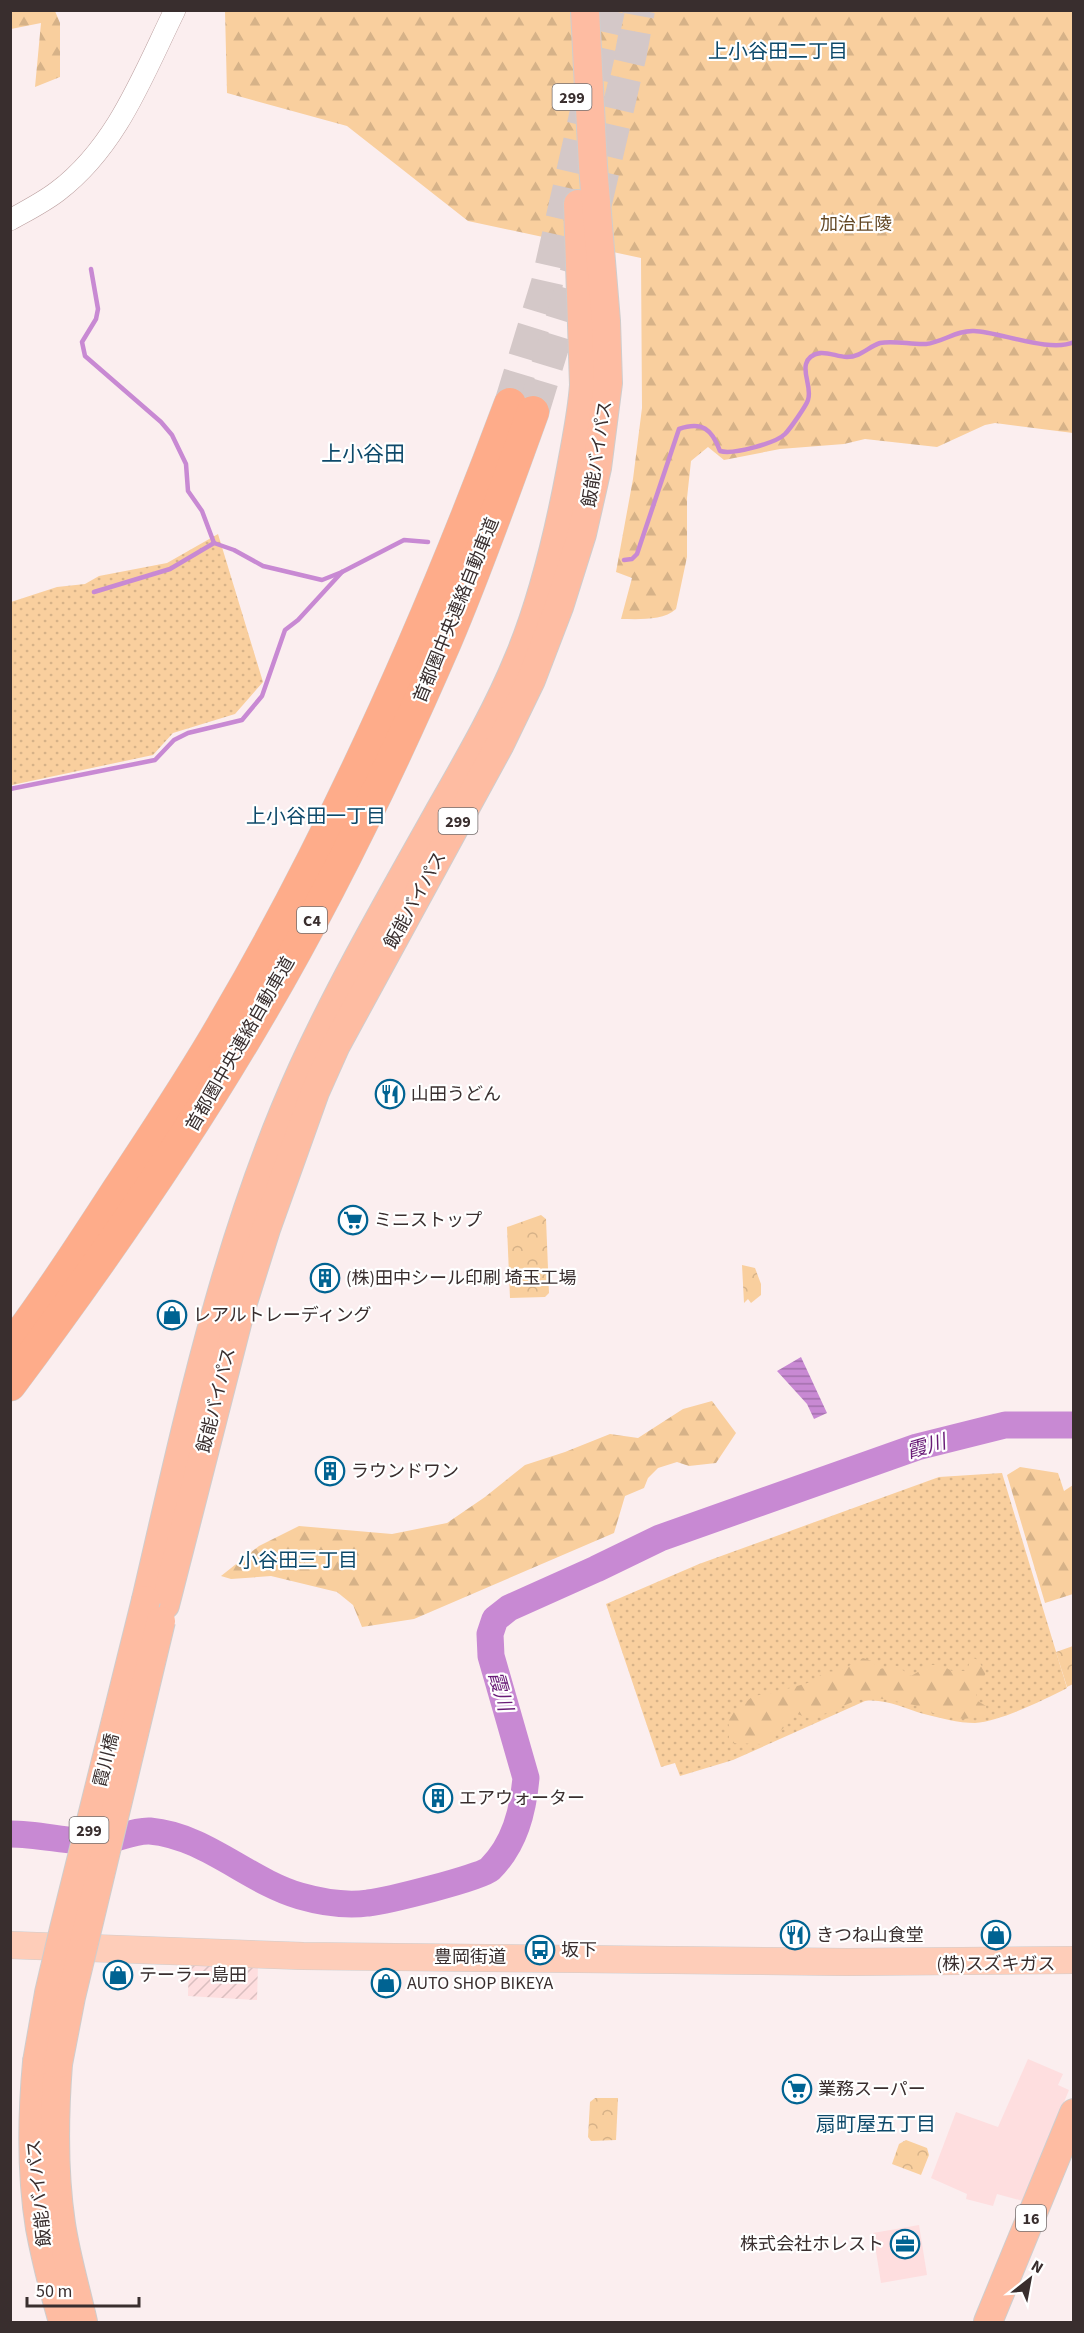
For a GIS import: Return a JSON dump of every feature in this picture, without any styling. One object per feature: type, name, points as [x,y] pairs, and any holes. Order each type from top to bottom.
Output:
[{"type":"highway","name":"飯能バイパス","points":[[156,1602],[214,1319],[266,1154],[302,1070],[339,993],[488,725],[519,658],[545,585],[564,509],[584,386],[577,184],[566,10]]},
{"type":"highway","name":"飯能バイパス","points":[[156,1602],[237,1322],[266,1229],[315,1092],[336,1045],[500,744],[531,680],[559,607],[582,534],[597,468],[608,383],[606,321],[593,166],[585,10]]},
{"type":"highway","name":"首都圏中央連絡自動車道","points":[[10,1348],[92,1230],[220,1030],[291,900],[364,756],[422,628],[465,525],[521,408],[446,640],[389,767],[315,914],[249,1033],[171,1160],[106,1254],[10,1385]]},
{"type":"highway","name":"霞川橋","points":[[47,2063],[49,1993],[156,1602]]},
{"type":"highway","name":"飯能バイパス","points":[[47,2063],[34,2096],[34,2179],[42,2237],[63,2322]]},
{"type":"highway","name":"飯能バイパス","points":[[47,2063],[55,2128],[56,2181],[69,2265],[83,2322]]},
{"type":"highway","name":"16","points":[[988,2322],[1074,2113]]},
{"type":"highway","name":"16","points":[[1006,2322],[1074,2158]]},
{"type":"main road","name":"豊岡街道","points":[[10,1946],[303,1956],[847,1962],[1074,1960]]},
{"type":"street","points":[[10,220],[58,191],[90,162],[121,118],[176,10]]},
{"type":"shaded area","points":[[801,1357],[827,1413],[814,1419],[807,1404],[777,1371]]},
{"type":"shaded area","points":[[189,1961],[258,1964],[257,2000],[188,1996]]},
{"type":"shaded area","points":[[1028,2059],[1063,2074],[1058,2085],[1069,2090],[1023,2201],[997,2194],[993,2206],[966,2199],[967,2194],[931,2178],[956,2112],[998,2127]]},
{"type":"shaded area","points":[[919,2225],[927,2275],[881,2283],[873,2233]]},
{"type":"green space","points":[[11,10],[55,11],[60,23],[60,77],[35,87],[41,23],[11,29]]},
{"type":"green space","name":"加治丘陵","points":[[225,11],[1073,11],[1073,433],[995,423],[985,425],[937,447],[865,439],[844,444],[780,449],[724,460],[708,447],[691,461],[687,498],[687,557],[676,609],[664,616],[621,619],[632,578],[616,572],[633,479],[642,408],[641,258],[468,221],[347,126],[227,93]]},
{"type":"green space","points":[[218,534],[263,682],[235,714],[173,733],[153,755],[12,785],[11,602],[57,587],[85,584],[99,576],[167,563]]},
{"type":"green space","points":[[541,1215],[546,1219],[549,1293],[545,1297],[510,1298],[507,1227]]},
{"type":"green space","points":[[742,1265],[755,1268],[761,1284],[761,1295],[751,1303],[748,1299],[744,1303]]},
{"type":"green space","points":[[712,1401],[736,1433],[716,1463],[689,1466],[677,1462],[658,1468],[648,1478],[644,1488],[625,1496],[614,1533],[414,1619],[362,1627],[353,1605],[337,1592],[271,1576],[231,1579],[221,1576],[259,1546],[299,1526],[392,1534],[447,1523],[485,1497],[525,1465],[610,1434],[638,1438],[683,1409]]},
{"type":"green space","points":[[1020,1467],[1058,1473],[1064,1491],[1073,1485],[1073,1594],[1045,1603],[1007,1475]]},
{"type":"green space","points":[[1002,1473],[1067,1688],[1009,1714],[975,1723],[943,1719],[887,1702],[865,1701],[733,1760],[680,1776],[675,1763],[661,1767],[606,1604],[699,1564],[939,1477]]},
{"type":"green space","points":[[1073,1646],[1073,1684],[1067,1687],[1056,1652]]},
{"type":"green space","points":[[971,1657],[978,1660],[986,1673],[976,1690],[976,1700],[986,1706],[987,1715],[964,1719],[933,1713],[914,1705],[869,1698],[855,1701],[812,1719],[797,1714],[789,1718],[785,1727],[762,1744],[728,1743],[730,1730],[728,1722],[734,1712],[753,1696],[811,1682],[826,1671],[841,1670],[863,1658],[872,1661],[879,1669],[897,1666],[911,1676],[930,1665],[941,1665],[952,1671],[967,1671]]},
{"type":"green space","points":[[595,2098],[618,2098],[616,2140],[591,2141],[588,2137],[590,2102]]},
{"type":"green space","points":[[906,2140],[927,2148],[929,2155],[921,2175],[892,2164],[899,2144]]},
{"type":"waterway","points":[[91,269],[98,309],[96,319],[82,342],[85,356],[161,422],[172,435],[186,464],[188,491],[202,511],[214,543]]},
{"type":"waterway","points":[[624,560],[632,559],[637,554],[679,429],[694,426],[705,429],[710,432],[720,451],[726,452],[773,441],[785,434],[808,400],[809,391],[805,368],[808,359],[813,355],[823,353],[852,357],[880,343],[926,344],[968,331],[985,332],[1039,344],[1064,345],[1074,342]]},
{"type":"waterway","points":[[94,592],[170,569],[214,543],[234,550],[263,566],[322,580],[404,540],[428,542]]},
{"type":"waterway","points":[[10,789],[155,760],[174,740],[188,733],[242,720],[262,696],[285,630],[298,620],[342,572]]},
{"type":"waterway","name":"霞川","points":[[10,1834],[97,1842],[143,1831],[170,1835],[190,1841],[281,1889],[308,1898],[343,1904],[360,1904],[393,1898],[483,1873],[499,1859],[512,1838],[523,1803],[526,1778],[491,1656],[490,1634],[495,1619],[509,1608],[660,1538],[917,1447],[1005,1425],[1074,1425]]},
{"type":"tunnel","points":[[510,404],[547,283],[609,10]]},
{"type":"tunnel","points":[[596,203],[639,10]]},
{"type":"tunnel","points":[[533,412],[579,262]]},
{"type":"place","name":"山田うどん","points":[[390,1094]]},
{"type":"place","name":"ミニストップ","points":[[353,1220]]},
{"type":"place","name":"(株)田中シール印刷 埼玉工場","points":[[325,1278]]},
{"type":"place","name":"レアルトレーディング","points":[[172,1315]]},
{"type":"place","name":"ラウンドワン","points":[[330,1471]]},
{"type":"place","name":"エアウォーター","points":[[438,1798]]},
{"type":"place","name":"きつね山食堂","points":[[795,1935]]},
{"type":"place","name":"(株)スズキガス","points":[[996,1935]]},
{"type":"place","name":"坂下","points":[[540,1950]]},
{"type":"place","name":"テーラー島田","points":[[118,1975]]},
{"type":"place","name":"AUTO SHOP BIKEYA","points":[[386,1983]]},
{"type":"place","name":"業務スーパー","points":[[797,2089]]},
{"type":"place","name":"株式会社ホレスト","points":[[905,2244]]},
{"type":"district","name":"上小谷田二丁目","points":[[778,51]]},
{"type":"district","name":"上小谷田","points":[[363,454]]},
{"type":"district","name":"上小谷田一丁目","points":[[316,816]]},
{"type":"district","name":"小谷田三丁目","points":[[298,1560]]},
{"type":"district","name":"扇町屋五丁目","points":[[876,2124]]}]
